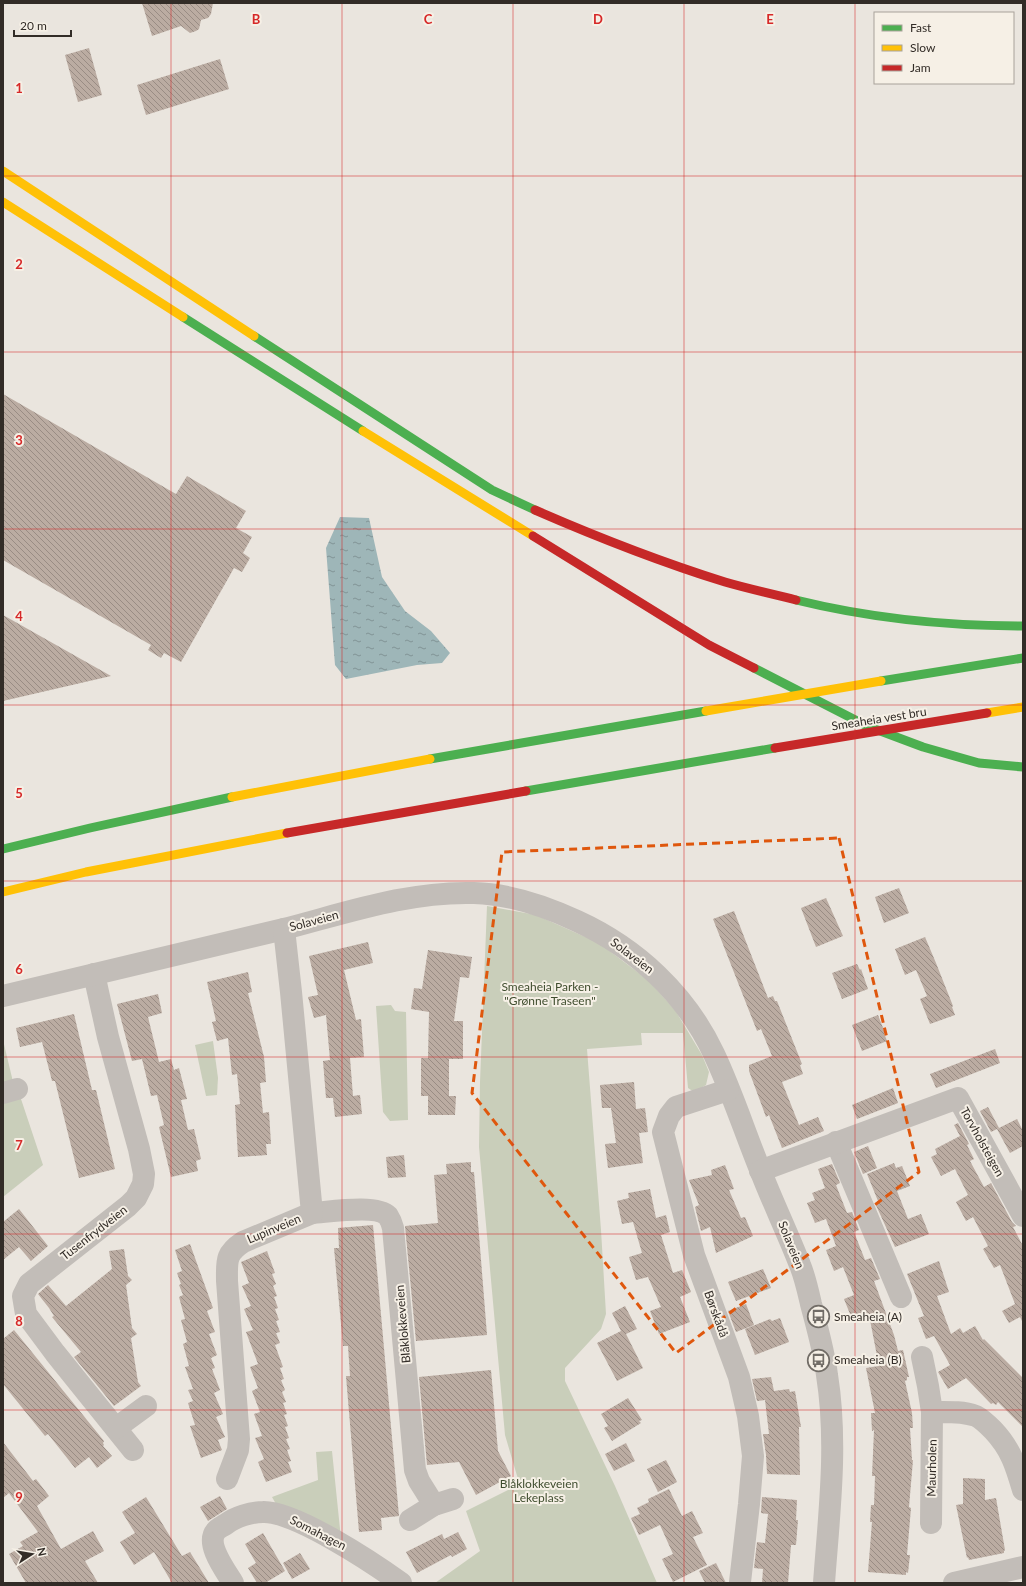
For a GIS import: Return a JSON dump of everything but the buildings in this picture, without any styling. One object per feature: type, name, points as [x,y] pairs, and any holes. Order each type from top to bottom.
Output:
[{"type":"highway","points":[[3,171],[345,396],[492,490],[572,526],[626,547],[726,582],[818,605],[905,619],[999,626],[1023,626]]},
{"type":"highway","points":[[3,202],[315,401],[709,645],[867,726],[923,747],[979,763],[1023,767]]},
{"type":"highway","points":[[3,849],[85,828],[270,789],[706,711],[1023,658]]},
{"type":"highway","name":"Smeaheia vest bru","points":[[3,892],[86,872],[290,832],[775,748],[1023,707]]},
{"type":"street","name":"Solaveien","points":[[3,996],[284,929],[384,903],[417,896],[474,893],[509,897],[561,913],[588,926],[647,964],[675,993],[692,1016],[713,1051],[760,1171],[802,1268],[828,1376],[832,1423],[832,1470],[824,1583]]},
{"type":"street","name":"Lupinveien","points":[[227,1479],[238,1450],[239,1439],[227,1281],[228,1259],[232,1249],[243,1242],[312,1213],[292,992],[284,929]]},
{"type":"street","name":"Tusenfrydveien","points":[[94,974],[108,1036],[139,1149],[144,1174],[143,1184],[136,1198],[128,1206],[29,1284],[23,1296],[26,1314],[132,1450]]},
{"type":"street","name":"Børskådå","points":[[728,1090],[676,1107],[669,1116],[663,1132],[694,1255],[739,1377],[748,1416],[753,1456],[740,1582]]},
{"type":"street","name":"Torvholsteigen","points":[[760,1171],[958,1098],[1023,1216]]},
{"type":"street","points":[[836,1142],[901,1298]]},
{"type":"street","name":"Blåklokkeveien","points":[[312,1213],[378,1210],[387,1216],[393,1228],[415,1470],[419,1481],[443,1502],[410,1520]]},
{"type":"street","name":"Maurholen","points":[[922,1357],[932,1412],[931,1523]]},
{"type":"street","points":[[116,1428],[146,1406]]},
{"type":"street","points":[[932,1412],[962,1412],[977,1416],[988,1425],[1000,1438],[1016,1464],[1023,1490]]},
{"type":"street","name":"Somahagen","points":[[233,1583],[213,1549],[212,1538],[216,1531],[228,1522],[247,1514],[264,1512],[284,1516],[307,1526],[361,1556],[401,1583]]},
{"type":"street","points":[[954,1583],[1023,1567]]},
{"type":"highlighted area","points":[[839,838],[919,1172],[676,1353],[472,1093],[502,852]]},
{"type":"green space","name":"Smeaheia Parken - \"Grønne Traseen\"","points":[[487,906],[536,915],[599,943],[648,980],[675,1010],[702,1055],[709,1072],[706,1085],[694,1092],[688,1088],[683,1033],[641,1033],[642,1045],[587,1049],[606,1314],[601,1329],[565,1368],[565,1381],[615,1486],[657,1583],[435,1583],[480,1551],[466,1511],[516,1486],[518,1479],[505,1435],[479,1147]]},
{"type":"green space","points":[[391,1005],[395,1011],[406,1012],[408,1120],[390,1121],[383,1112],[376,1006]]},
{"type":"green space","points":[[3,1040],[14,1086],[3,1089]]},
{"type":"green space","points":[[213,1041],[218,1078],[217,1095],[206,1096],[195,1045]]},
{"type":"green space","points":[[19,1093],[43,1165],[3,1197],[3,1094]]},
{"type":"green space","points":[[332,1451],[341,1538],[280,1511],[272,1497],[318,1480],[316,1452]]},
{"type":"water","points":[[340,517],[369,518],[382,577],[405,611],[431,631],[450,653],[442,663],[417,665],[346,679],[335,665],[326,548]]},
{"type":"traffic: fast","points":[[183,317],[363,431]]},
{"type":"traffic: fast","points":[[254,336],[492,490],[535,510]]},
{"type":"traffic: fast","points":[[796,600],[852,612],[909,620],[937,623],[1023,626]]},
{"type":"traffic: fast","points":[[881,681],[1023,658]]},
{"type":"traffic: fast","points":[[754,668],[867,726],[923,747],[979,763],[1023,767]]},
{"type":"traffic: fast","points":[[430,759],[706,711]]},
{"type":"traffic: fast","points":[[526,791],[775,748]]},
{"type":"traffic: fast","points":[[3,849],[90,828],[232,797]]},
{"type":"traffic: slow","points":[[3,171],[254,336]]},
{"type":"traffic: slow","points":[[3,202],[183,317]]},
{"type":"traffic: slow","points":[[363,431],[533,536]]},
{"type":"traffic: slow","points":[[706,711],[881,681]]},
{"type":"traffic: slow","points":[[987,713],[1023,707]]},
{"type":"traffic: slow","points":[[232,797],[430,759]]},
{"type":"traffic: slow","points":[[3,892],[86,872],[287,833]]},
{"type":"traffic: jam","points":[[535,510],[653,558],[725,582],[796,600]]},
{"type":"traffic: jam","points":[[533,536],[709,645],[754,668]]},
{"type":"traffic: jam","points":[[775,748],[987,713]]},
{"type":"traffic: jam","points":[[287,833],[526,791]]},
{"type":"place","name":"Smeaheia (A)","points":[[818,1317]]},
{"type":"place","name":"Smeaheia (B)","points":[[818,1360]]},
{"type":"park label","name":"Blåklokkeveien Lekeplass","points":[[539,1491]]}]
